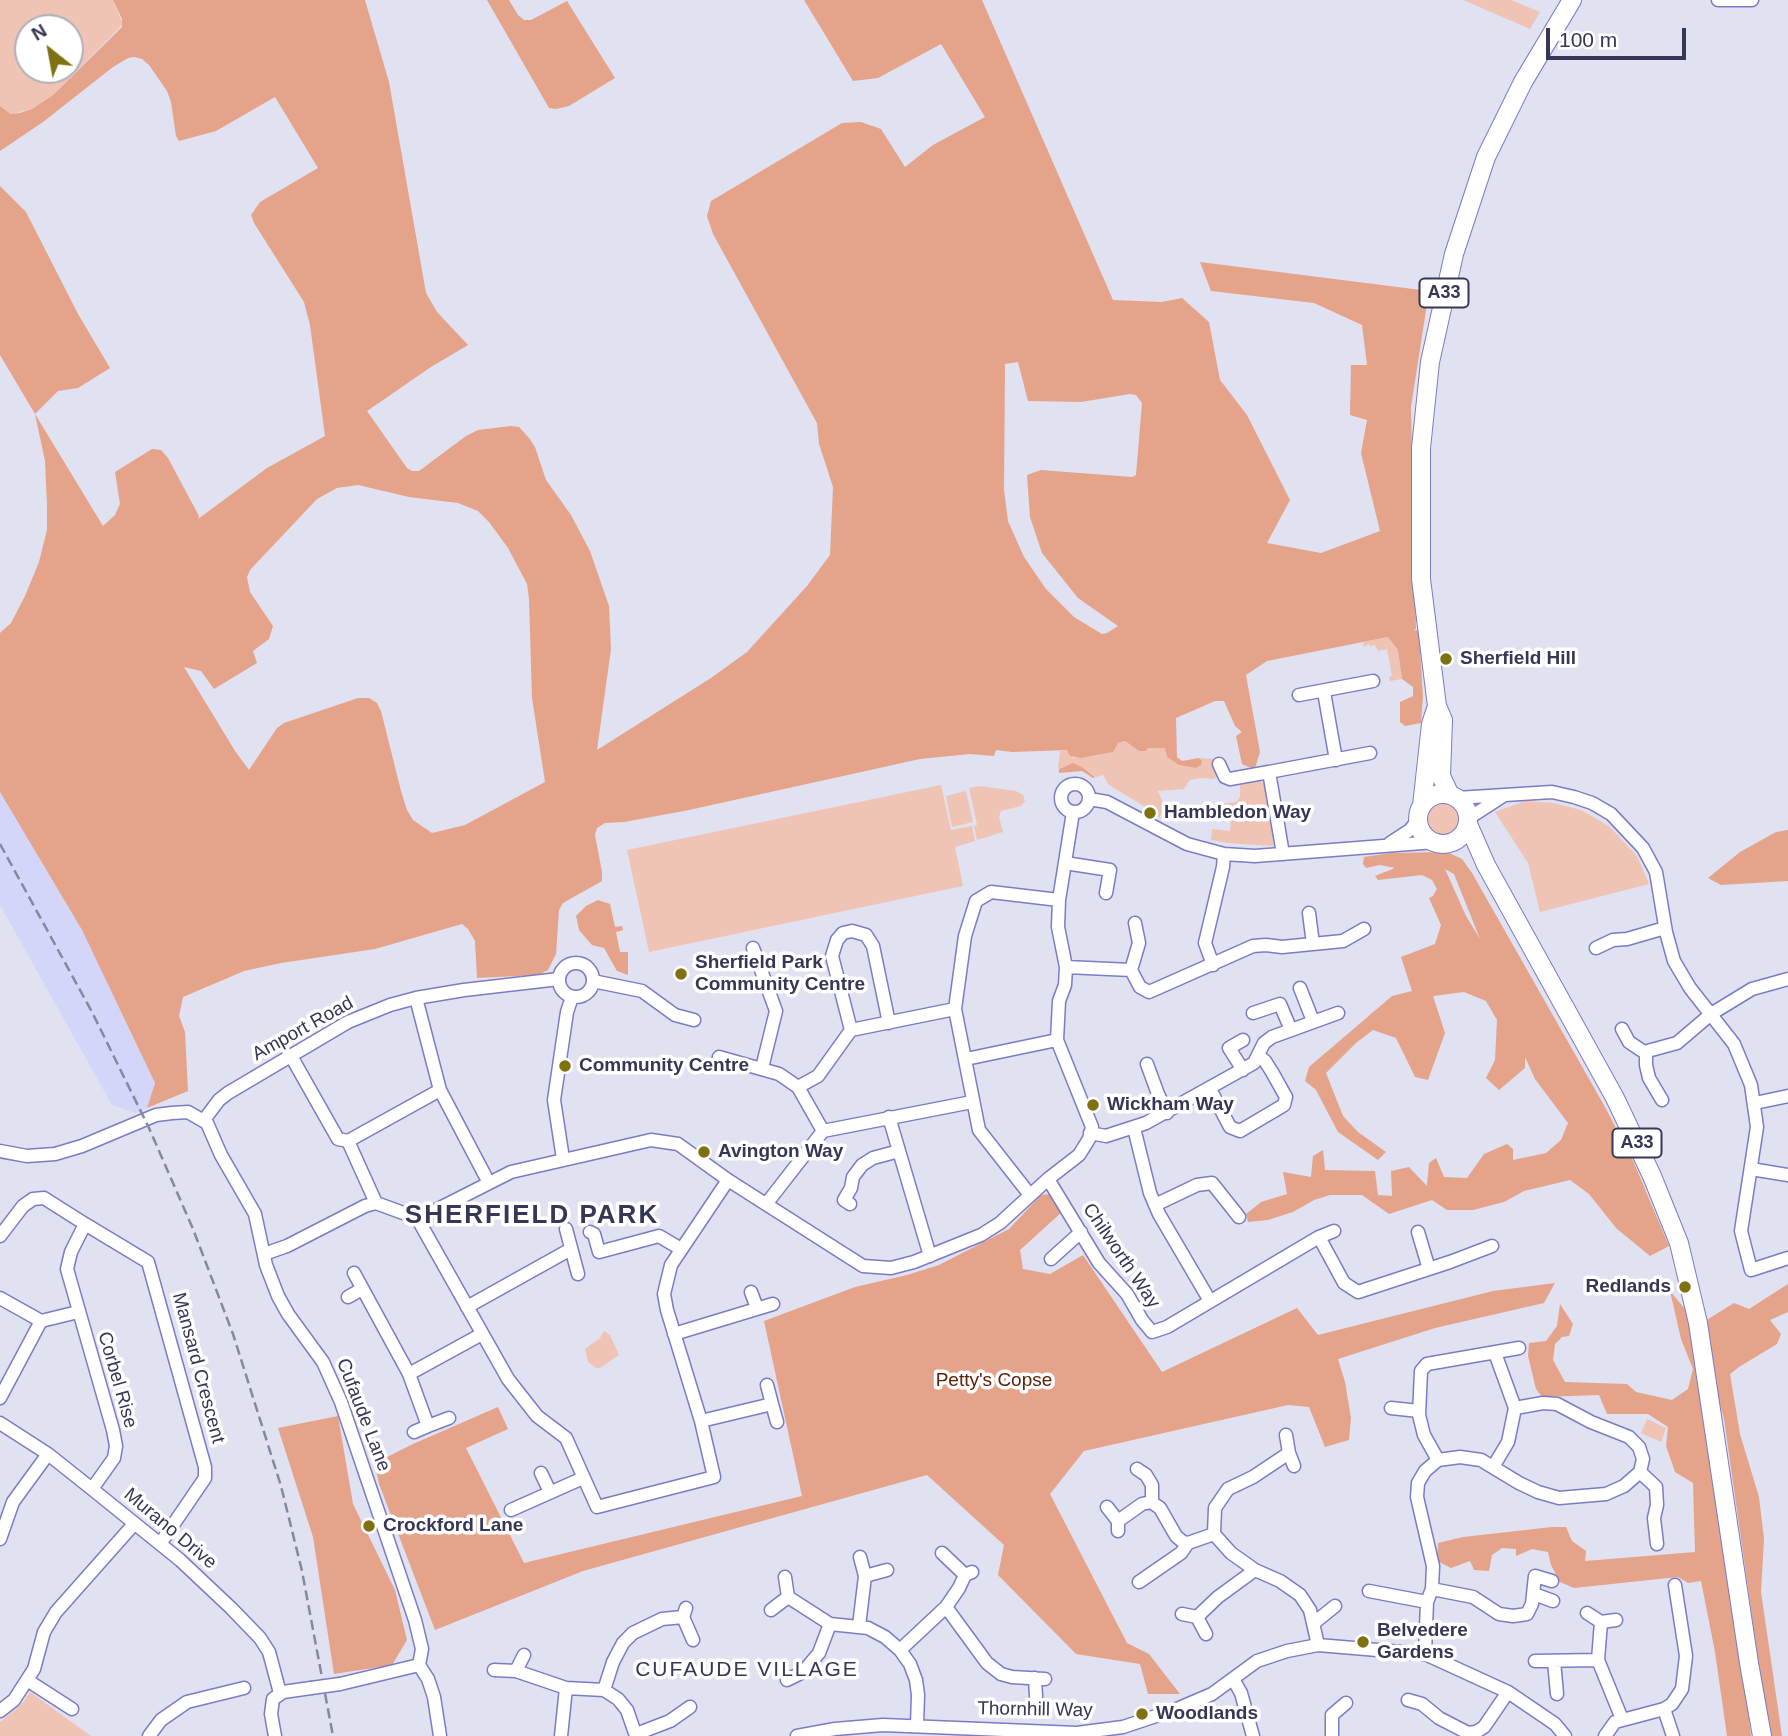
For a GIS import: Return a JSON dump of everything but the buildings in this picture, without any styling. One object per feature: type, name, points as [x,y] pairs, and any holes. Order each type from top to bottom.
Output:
[{"type":"highway","name":"A33","points":[[1453,796],[1441,776],[1443,720],[1437,706],[1421,579],[1420,489],[1425,401],[1438,319],[1454,254],[1486,157],[1523,82],[1572,0]]},
{"type":"highway","name":"A33","points":[[1420,813],[1431,724],[1437,706]]},
{"type":"highway","points":[[1435,795],[1453,796],[1465,807],[1469,821],[1461,836],[1443,842],[1423,834],[1420,813],[1435,795]]},
{"type":"highway","name":"A33","points":[[1469,821],[1486,865],[1615,1098],[1657,1188],[1682,1254],[1698,1323],[1762,1736]]},
{"type":"highway","name":"A33","points":[[1443,842],[1464,849],[1486,865]]},
{"type":"street","points":[[1718,0],[1752,0]]},
{"type":"street","points":[[1299,695],[1373,681]]},
{"type":"street","points":[[1324,692],[1336,760]]},
{"type":"street","points":[[1219,764],[1225,777],[1230,779],[1370,753]]},
{"type":"street","points":[[1269,772],[1283,854]]},
{"type":"street","points":[[1074,784],[1083,787],[1089,799],[1082,811],[1073,812],[1065,808],[1060,800],[1066,786],[1074,784]]},
{"type":"street","points":[[1453,796],[1552,792],[1592,803],[1611,814],[1643,848],[1656,872],[1665,928],[1674,961],[1690,988],[1734,1044],[1751,1085],[1757,1127],[1741,1231],[1751,1270],[1788,1258]]},
{"type":"street","points":[[1469,821],[1504,796]]},
{"type":"street","points":[[1089,799],[1107,802],[1187,844],[1224,854],[1255,856],[1443,842]]},
{"type":"street","points":[[264,1254],[287,1246],[365,1206],[376,1203],[416,1216],[428,1214],[511,1172],[652,1140],[678,1144],[728,1180],[863,1266],[891,1268],[930,1256],[981,1235],[1000,1223],[1079,1154],[1092,1127],[1057,1040],[1059,1001],[1065,985],[1066,967],[1058,927],[1059,900],[1073,812]]},
{"type":"street","points":[[1387,845],[1410,830],[1420,813]]},
{"type":"street","points":[[1213,965],[1205,943],[1224,854]]},
{"type":"street","points":[[1065,863],[1110,870],[1106,893]]},
{"type":"street","points":[[1030,1195],[979,1130],[955,1009],[965,936],[976,901],[991,892],[1059,900]]},
{"type":"street","points":[[1308,913],[1313,944]]},
{"type":"street","points":[[1135,923],[1139,943],[1131,970],[1140,987],[1149,992],[1260,944],[1282,947],[1343,941],[1364,929]]},
{"type":"street","points":[[1595,948],[1613,940],[1627,939],[1665,928]]},
{"type":"street","points":[[851,1030],[832,956],[836,940],[848,932],[856,931],[866,935],[873,946],[889,1023]]},
{"type":"street","points":[[753,948],[776,1011],[762,1068]]},
{"type":"street","points":[[578,963],[588,968],[593,981],[587,993],[572,997],[562,989],[559,979],[563,969],[569,964],[578,963]]},
{"type":"street","points":[[1066,967],[1131,970]]},
{"type":"street","name":"Amport Road","points":[[204,1121],[228,1093],[348,1022],[390,1005],[416,998],[559,979]]},
{"type":"street","points":[[1622,1029],[1629,1042],[1644,1052],[1677,1043],[1711,1014],[1752,989],[1788,979]]},
{"type":"street","points":[[593,981],[642,991],[675,1015],[695,1020]]},
{"type":"street","points":[[1300,988],[1313,1021]]},
{"type":"street","points":[[563,1159],[554,1100],[567,1012],[572,997]]},
{"type":"street","points":[[416,998],[440,1090],[489,1183]]},
{"type":"street","points":[[1253,1013],[1280,1004],[1291,1030]]},
{"type":"street","points":[[798,1087],[818,1076],[851,1030],[955,1009]]},
{"type":"street","points":[[1090,1133],[1106,1136],[1134,1128],[1167,1113],[1254,1063],[1264,1043],[1272,1037],[1338,1013]]},
{"type":"street","points":[[966,1059],[1057,1040]]},
{"type":"street","points":[[1243,1040],[1229,1048],[1243,1070]]},
{"type":"street","points":[[1646,1052],[1649,1078],[1662,1100]]},
{"type":"street","points":[[292,1055],[338,1139],[348,1141],[440,1090]]},
{"type":"street","points":[[1210,1089],[1230,1127],[1240,1131],[1284,1105],[1286,1097],[1265,1061],[1258,1056]]},
{"type":"street","points":[[719,1057],[779,1074],[798,1087],[823,1131]]},
{"type":"street","points":[[1147,1064],[1167,1113]]},
{"type":"street","points":[[1755,1103],[1788,1096]]},
{"type":"street","points":[[767,1203],[823,1131],[972,1102]]},
{"type":"street","points":[[0,1151],[27,1156],[55,1154],[82,1146],[156,1115],[188,1112],[204,1121]]},
{"type":"street","points":[[889,1117],[930,1256]]},
{"type":"street","name":"Cufaude Lane","points":[[204,1121],[255,1213],[264,1254],[278,1296],[323,1362],[341,1402],[415,1620],[422,1649],[419,1665]]},
{"type":"street","points":[[1134,1128],[1142,1167],[1155,1205],[1210,1301]]},
{"type":"street","points":[[348,1141],[376,1203]]},
{"type":"street","points":[[850,1204],[844,1199],[851,1188],[853,1177],[862,1165],[873,1158],[899,1151]]},
{"type":"street","points":[[1751,1169],[1788,1175]]},
{"type":"street","name":"Chilworth Way","points":[[1048,1179],[1099,1264],[1127,1294],[1150,1331],[1160,1331],[1319,1237],[1334,1231]]},
{"type":"street","points":[[416,1216],[508,1378],[537,1416],[566,1438],[597,1507],[714,1477],[701,1420],[664,1294],[671,1265],[728,1180]]},
{"type":"street","points":[[1155,1205],[1197,1185],[1212,1183],[1239,1217]]},
{"type":"street","name":"Mansard Crescent","points":[[0,1236],[23,1206],[33,1199],[44,1198],[148,1262],[205,1466],[205,1478],[160,1544]]},
{"type":"street","points":[[78,1312],[67,1269],[71,1252],[85,1224]]},
{"type":"street","points":[[566,1229],[578,1273]]},
{"type":"street","points":[[590,1232],[594,1234],[599,1252],[659,1236],[681,1250]]},
{"type":"street","points":[[1051,1259],[1081,1232]]},
{"type":"street","points":[[1418,1232],[1429,1269]]},
{"type":"street","points":[[1319,1237],[1344,1283],[1358,1292],[1492,1246]]},
{"type":"street","points":[[467,1307],[570,1249]]},
{"type":"street","points":[[354,1273],[409,1374],[428,1426]]},
{"type":"street","points":[[348,1297],[362,1289]]},
{"type":"street","points":[[751,1292],[757,1308]]},
{"type":"street","points":[[0,1298],[41,1321],[0,1398]]},
{"type":"street","points":[[674,1335],[773,1304]]},
{"type":"street","name":"Corbel Rise","points":[[41,1321],[78,1312],[116,1446],[114,1458],[92,1489]]},
{"type":"street","points":[[409,1374],[482,1334]]},
{"type":"street","points":[[1438,1460],[1424,1435],[1419,1411],[1421,1371],[1427,1364],[1518,1348]]},
{"type":"street","points":[[1493,1467],[1508,1442],[1516,1408],[1495,1353]]},
{"type":"street","points":[[767,1385],[777,1422]]},
{"type":"street","points":[[1425,1654],[1427,1602],[1432,1589],[1431,1550],[1417,1497],[1418,1483],[1425,1471],[1438,1460],[1460,1457],[1481,1460],[1538,1492],[1559,1498],[1606,1494],[1623,1486],[1640,1472],[1643,1459],[1639,1447],[1629,1437],[1557,1405],[1544,1403],[1516,1408]]},
{"type":"street","points":[[701,1420],[772,1404]]},
{"type":"street","points":[[1391,1408],[1419,1411]]},
{"type":"street","points":[[414,1432],[449,1418]]},
{"type":"street","name":"Murano Drive","points":[[0,1423],[48,1454],[180,1560],[260,1638],[269,1652],[280,1693]]},
{"type":"street","points":[[1286,1435],[1291,1459],[1228,1489],[1215,1508],[1214,1534],[1231,1553],[1300,1595],[1310,1610],[1318,1645]]},
{"type":"street","points":[[0,1539],[13,1502],[48,1454]]},
{"type":"street","points":[[1137,1469],[1146,1475],[1152,1485],[1152,1503]]},
{"type":"street","points":[[1640,1472],[1657,1487],[1654,1518],[1657,1544]]},
{"type":"street","points":[[541,1473],[550,1492]]},
{"type":"street","points":[[511,1510],[583,1478]]},
{"type":"street","points":[[1107,1507],[1118,1526],[1142,1504],[1152,1503],[1164,1512],[1179,1539],[1188,1543]]},
{"type":"street","points":[[0,1711],[14,1700],[34,1669],[44,1632],[56,1612],[134,1524]]},
{"type":"street","points":[[1139,1582],[1181,1553],[1188,1543],[1214,1534]]},
{"type":"street","points":[[900,1650],[946,1607],[968,1574],[943,1553]]},
{"type":"street","points":[[859,1626],[865,1576],[860,1557]]},
{"type":"street","points":[[865,1576],[887,1570]]},
{"type":"street","points":[[1197,1618],[1218,1597],[1255,1570]]},
{"type":"street","points":[[1432,1589],[1473,1597],[1499,1614],[1513,1616],[1527,1614],[1532,1604],[1535,1576],[1552,1581]]},
{"type":"street","points":[[785,1577],[788,1597],[830,1624],[859,1626],[885,1637],[900,1650],[910,1664],[918,1687],[917,1725]]},
{"type":"street","points":[[1382,1577],[1375,1592],[1427,1602]]},
{"type":"street","points":[[1605,1736],[1609,1727],[1622,1719],[1664,1709],[1677,1698],[1685,1677],[1686,1656],[1681,1618],[1672,1604],[1675,1586]]},
{"type":"street","points":[[1534,1594],[1553,1601]]},
{"type":"street","points":[[771,1610],[788,1597]]},
{"type":"street","points":[[1314,1623],[1335,1606]]},
{"type":"street","points":[[946,1607],[986,1664],[1001,1674],[1012,1677],[1040,1678],[1037,1697]]},
{"type":"street","points":[[604,1690],[613,1662],[623,1643],[633,1633],[662,1619],[685,1612],[692,1640]]},
{"type":"street","points":[[1587,1613],[1601,1622],[1616,1619]]},
{"type":"street","points":[[1182,1615],[1197,1618],[1206,1634]]},
{"type":"street","points":[[1681,1618],[1695,1617]]},
{"type":"street","points":[[1601,1622],[1598,1660],[1622,1719]]},
{"type":"street","points":[[787,1680],[805,1677],[822,1648],[830,1624]]},
{"type":"street","name":"Thornhill Way","points":[[797,1736],[835,1728],[917,1725],[1012,1734],[1077,1733],[1123,1727],[1212,1694],[1257,1661],[1318,1645],[1425,1654],[1508,1692],[1555,1724],[1565,1736]]},
{"type":"street","points":[[516,1671],[524,1655]]},
{"type":"street","points":[[1535,1661],[1598,1660]]},
{"type":"street","points":[[1554,1661],[1561,1686]]},
{"type":"street","points":[[275,1736],[271,1709],[273,1699],[280,1693],[340,1684],[419,1665],[428,1679],[434,1697],[440,1736]]},
{"type":"street","points":[[494,1670],[516,1671],[566,1688],[604,1690],[618,1699],[627,1710],[636,1735],[676,1718],[690,1707]]},
{"type":"street","points":[[1233,1679],[1241,1693],[1253,1736]]},
{"type":"street","points":[[27,1680],[72,1709]]},
{"type":"street","points":[[149,1736],[171,1711],[187,1702],[244,1688]]},
{"type":"street","points":[[561,1736],[566,1688]]},
{"type":"street","points":[[1408,1700],[1429,1706],[1468,1733],[1487,1731],[1508,1692]]},
{"type":"street","points":[[1332,1736],[1325,1714],[1346,1703]]},
{"type":"street","points":[[1664,1709],[1673,1736]]},
{"type":"street","points":[[676,1718],[683,1730]]},
{"type":"shaded area","points":[[0,0],[113,0],[123,24],[84,64],[84,14],[14,14],[14,84],[64,84],[32,109],[12,114],[0,106]]},
{"type":"shaded area","points":[[1463,0],[1511,0],[1540,12],[1530,29]]},
{"type":"shaded area","points":[[1388,637],[1398,650],[1402,679],[1390,681],[1389,677],[1392,676],[1387,649],[1378,651],[1375,645],[1369,644],[1364,647],[1363,642]]},
{"type":"shaded area","points":[[1125,741],[1139,751],[1166,748],[1167,757],[1180,765],[1196,768],[1201,765],[1199,758],[1216,760],[1219,774],[1214,779],[1190,780],[1184,789],[1158,791],[1165,808],[1159,818],[1109,785],[1103,775],[1096,777],[1082,767],[1065,766],[1058,769],[1060,751],[1068,750],[1073,758],[1098,755]]},
{"type":"shaded area","points":[[1259,780],[1265,785],[1272,822],[1273,846],[1211,840],[1212,829],[1230,831],[1231,820],[1220,818],[1222,804],[1236,802],[1240,797],[1240,783]]},
{"type":"shaded area","points":[[941,785],[951,830],[972,826],[975,841],[955,847],[963,886],[649,952],[627,850]]},
{"type":"shaded area","points":[[979,786],[1016,791],[1023,795],[1025,801],[1021,806],[1001,811],[999,817],[1003,832],[977,840],[974,826],[977,825],[969,788]]},
{"type":"shaded area","points":[[966,791],[973,822],[952,827],[946,796]]},
{"type":"shaded area","points":[[0,792],[82,930],[155,1083],[147,1108],[135,1113],[112,1105],[0,905]]},
{"type":"shaded area","points":[[1443,801],[1456,806],[1461,819],[1456,832],[1443,837],[1430,832],[1425,819],[1430,806]]},
{"type":"shaded area","points":[[1525,801],[1554,803],[1581,810],[1609,826],[1637,856],[1649,884],[1540,912],[1528,863],[1495,812]]},
{"type":"shaded area","points":[[604,1331],[610,1335],[619,1355],[596,1368],[588,1362],[585,1349],[600,1338]]},
{"type":"shaded area","points":[[1647,1419],[1666,1428],[1661,1442],[1641,1433]]},
{"type":"shaded area","points":[[30,1692],[91,1736],[0,1736],[0,1722],[22,1704]]},
{"type":"green space","points":[[113,0],[365,0],[389,82],[426,293],[437,312],[468,345],[367,411],[407,468],[412,471],[419,471],[478,430],[519,427],[529,438],[535,447],[546,480],[571,515],[590,551],[609,606],[611,649],[597,750],[747,652],[807,586],[830,555],[833,487],[819,444],[817,423],[713,234],[707,216],[711,201],[842,123],[861,122],[881,129],[905,167],[933,145],[985,117],[941,44],[878,78],[853,81],[804,0],[982,0],[1113,300],[1162,302],[1182,298],[1209,322],[1220,380],[1247,415],[1290,500],[1267,543],[1321,553],[1380,531],[1361,453],[1367,420],[1350,415],[1351,365],[1367,365],[1362,325],[1314,303],[1211,291],[1200,262],[1429,291],[1411,407],[1414,630],[1419,631],[1423,697],[1421,723],[1405,726],[1400,722],[1400,702],[1413,696],[1413,687],[1402,679],[1398,650],[1388,637],[1267,661],[1246,675],[1260,752],[1255,768],[1242,764],[1236,736],[1242,732],[1235,726],[1224,701],[1215,701],[1176,718],[1177,757],[1182,761],[1199,758],[1201,765],[1196,768],[1179,765],[1167,757],[1165,748],[1139,751],[1125,741],[1118,743],[1113,752],[1080,758],[1070,756],[1067,750],[996,750],[994,756],[970,754],[920,759],[689,810],[605,823],[597,828],[595,835],[602,881],[563,903],[559,910],[556,954],[548,970],[538,975],[477,978],[475,941],[462,924],[375,949],[244,971],[183,997],[179,1016],[185,1032],[188,1091],[147,1108],[155,1083],[82,930],[0,792],[0,633],[11,623],[39,562],[47,530],[45,461],[35,414],[103,526],[115,515],[120,504],[115,472],[152,449],[161,450],[168,458],[199,516],[198,519],[267,468],[325,436],[310,325],[304,302],[251,215],[260,202],[318,168],[275,97],[216,131],[179,141],[167,91],[142,59],[128,58],[0,151],[0,106],[11,114],[20,113],[32,109],[64,84],[84,84],[84,64],[122,27],[122,19]],"holes":[[[1018,362],[1028,401],[1081,402],[1130,394],[1136,395],[1142,403],[1136,475],[1132,477],[1041,470],[1027,475],[1030,517],[1042,553],[1078,598],[1118,626],[1107,633],[1102,634],[1074,617],[1046,589],[1024,557],[1008,521],[1004,490],[1005,364]],[[358,485],[409,497],[458,503],[478,511],[508,548],[527,584],[532,698],[545,782],[465,825],[432,833],[413,820],[407,810],[377,703],[369,698],[358,698],[284,723],[277,728],[249,770],[184,667],[201,671],[214,689],[257,663],[253,651],[269,639],[273,626],[250,592],[247,577],[250,570],[317,499],[337,488]]]},
{"type":"green space","points":[[487,0],[509,0],[524,20],[531,20],[567,1],[615,78],[569,106],[549,108]]},
{"type":"green space","points":[[0,186],[26,212],[78,314],[110,368],[78,388],[58,391],[35,414],[0,355]]},
{"type":"green space","points":[[1073,763],[1095,777],[1082,771],[1059,773],[1059,769]]},
{"type":"green space","points":[[1788,830],[1788,881],[1721,885],[1708,878],[1740,852],[1776,832]]},
{"type":"green space","points":[[1447,852],[1462,859],[1472,873],[1605,1107],[1634,1163],[1669,1246],[1650,1256],[1616,1228],[1589,1194],[1570,1180],[1524,1191],[1504,1202],[1473,1210],[1447,1210],[1432,1200],[1389,1214],[1362,1195],[1330,1195],[1314,1200],[1293,1212],[1268,1220],[1248,1222],[1246,1214],[1261,1202],[1287,1194],[1283,1172],[1311,1177],[1313,1156],[1323,1150],[1325,1170],[1375,1171],[1378,1195],[1392,1196],[1391,1171],[1409,1167],[1427,1186],[1429,1163],[1436,1158],[1444,1177],[1467,1178],[1484,1154],[1507,1144],[1513,1149],[1513,1160],[1546,1153],[1561,1140],[1568,1123],[1535,1079],[1525,1057],[1525,1068],[1499,1090],[1486,1078],[1495,1060],[1497,1020],[1486,1001],[1464,992],[1433,996],[1445,1033],[1428,1080],[1415,1077],[1396,1038],[1373,1030],[1326,1073],[1343,1116],[1358,1132],[1386,1152],[1378,1160],[1338,1132],[1316,1090],[1305,1081],[1309,1067],[1392,996],[1412,991],[1401,957],[1435,944],[1441,925],[1429,898],[1437,889],[1432,880],[1422,875],[1378,880],[1375,876],[1395,868],[1380,865],[1366,868],[1363,864],[1364,857],[1391,853]],"holes":[[[1445,869],[1454,874],[1480,939],[1466,916]]]},
{"type":"green space","points":[[598,900],[610,904],[615,927],[622,926],[623,930],[616,932],[620,952],[628,952],[628,975],[617,971],[604,948],[592,945],[579,930],[576,916],[586,906]]},
{"type":"green space","name":"Petty's Copse","points":[[1050,1194],[1062,1212],[1020,1250],[1023,1269],[1050,1274],[1083,1255],[1162,1372],[1297,1308],[1318,1335],[1493,1291],[1555,1283],[1544,1303],[1435,1328],[1338,1359],[1351,1418],[1349,1440],[1325,1447],[1309,1407],[1288,1405],[1084,1451],[1050,1494],[1127,1643],[1149,1654],[1180,1694],[1148,1694],[1140,1664],[1076,1654],[998,1575],[1004,1545],[927,1475],[583,1571],[435,1630],[379,1484],[375,1463],[498,1407],[508,1429],[466,1448],[524,1563],[802,1496],[764,1321],[855,1287],[939,1265],[1009,1229],[1041,1195]]},
{"type":"green space","points":[[1788,1284],[1788,1312],[1770,1320],[1781,1334],[1777,1344],[1730,1374],[1740,1434],[1759,1497],[1764,1539],[1761,1592],[1782,1736],[1769,1736],[1724,1419],[1711,1374],[1705,1321],[1734,1303],[1749,1309]]},
{"type":"green space","points":[[1670,1291],[1694,1320],[1751,1736],[1727,1736],[1701,1581],[1688,1583],[1678,1577],[1574,1588],[1560,1582],[1548,1552],[1532,1549],[1516,1556],[1516,1549],[1502,1548],[1492,1555],[1489,1571],[1474,1570],[1470,1561],[1451,1568],[1437,1561],[1438,1543],[1463,1537],[1552,1527],[1566,1527],[1572,1541],[1586,1551],[1585,1561],[1695,1552],[1693,1483],[1675,1472],[1666,1446],[1668,1427],[1648,1414],[1607,1414],[1599,1395],[1542,1397],[1536,1389],[1528,1356],[1529,1343],[1546,1341],[1557,1326],[1560,1304],[1573,1324],[1569,1336],[1562,1337],[1555,1344],[1553,1360],[1565,1382],[1627,1384],[1636,1392],[1672,1400],[1688,1389],[1693,1369],[1681,1339]]},
{"type":"green space","points":[[338,1416],[353,1504],[395,1590],[407,1640],[392,1665],[334,1674],[313,1537],[278,1428]]},
{"type":"railway","points":[[0,844],[92,1012],[149,1128],[193,1229],[233,1334],[281,1486],[302,1571],[333,1736]]},
{"type":"place","name":"Sherfield Hill","points":[[1446,659]]},
{"type":"place","name":"Hambledon Way","points":[[1150,813]]},
{"type":"place","name":"Sherfield Park Community Centre","points":[[681,974]]},
{"type":"place","name":"Community Centre","points":[[565,1066]]},
{"type":"place","name":"Wickham Way","points":[[1093,1105]]},
{"type":"place","name":"Avington Way","points":[[704,1152]]},
{"type":"place","name":"Redlands","points":[[1685,1287]]},
{"type":"place","name":"Crockford Lane","points":[[369,1526]]},
{"type":"place","name":"Belvedere Gardens","points":[[1363,1642]]},
{"type":"place","name":"Woodlands","points":[[1142,1714]]},
{"type":"district","name":"SHERFIELD PARK","points":[[532,1216]]},
{"type":"district","name":"CUFAUDE VILLAGE","points":[[747,1670]]}]
